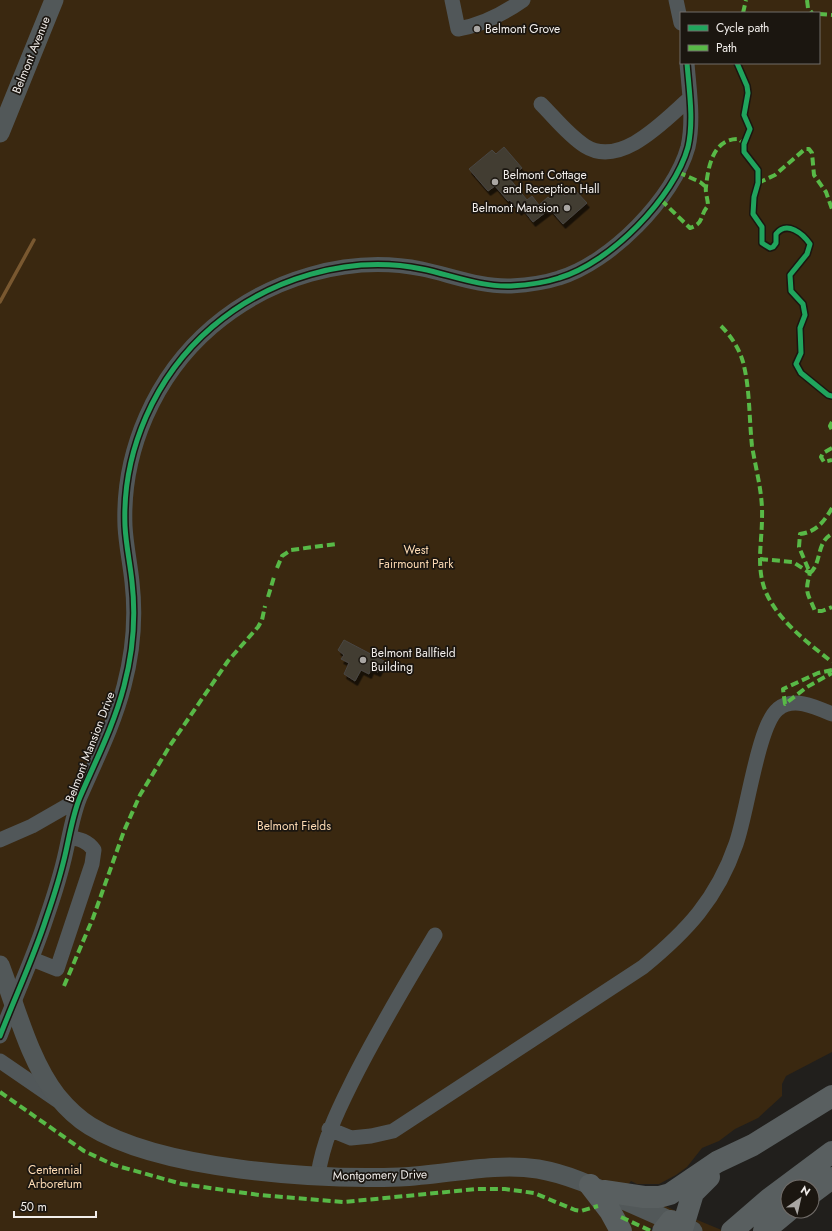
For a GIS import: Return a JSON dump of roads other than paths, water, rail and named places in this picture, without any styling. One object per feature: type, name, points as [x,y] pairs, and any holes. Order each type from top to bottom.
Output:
[{"type":"highway","points":[[597,1188],[632,1196],[654,1197],[676,1191],[717,1162],[746,1148],[832,1096]]},
{"type":"highway","points":[[677,1227],[696,1189],[746,1148]]},
{"type":"highway","points":[[732,1231],[754,1212],[832,1152]]},
{"type":"highway","points":[[820,1187],[832,1178]]},
{"type":"highway","points":[[597,1188],[621,1231]]},
{"type":"main road","name":"Belmont Avenue","points":[[0,133],[54,0]]},
{"type":"main road","name":"Montgomery Drive","points":[[0,965],[13,1002],[40,1067],[49,1084],[68,1108],[90,1126],[136,1146],[160,1153],[229,1166],[318,1175],[401,1177],[485,1169],[519,1168],[556,1173],[597,1188],[677,1227]]},
{"type":"street","points":[[452,0],[458,30],[472,27],[494,18],[523,0]]},
{"type":"street","points":[[676,0],[680,18]]},
{"type":"street","name":"Belmont Mansion Drive","points":[[0,1036],[32,959],[54,895],[79,799],[111,727],[124,685],[132,647],[132,587],[125,521],[127,489],[133,454],[151,405],[171,371],[182,357],[209,329],[242,304],[279,285],[313,274],[356,266],[393,265],[420,269],[476,283],[505,286],[559,279],[600,257],[638,225],[669,190],[678,172],[689,142],[690,98],[687,64]]},
{"type":"street","points":[[540,104],[586,147],[601,152],[624,149],[642,139],[690,98]]},
{"type":"street","points":[[329,1129],[351,1138],[393,1131],[643,967],[673,942],[700,913],[719,884],[736,844],[746,811],[760,749],[772,715],[785,704],[797,703],[812,705],[832,714]]},
{"type":"street","name":"Belmont Mansion Drive","points":[[0,840],[32,826],[79,799]]},
{"type":"street","points":[[32,959],[57,969],[92,864],[94,850],[91,846],[86,842],[69,837]]},
{"type":"street","points":[[318,1175],[329,1129],[366,1053],[435,935]]},
{"type":"street","name":"Montgomery Drive","points":[[0,1061],[68,1108]]},
{"type":"waterway","points":[[0,302],[34,240]]},
{"type":"place","name":"Belmont Grove","points":[[477,29]]},
{"type":"place","name":"Belmont Cottage and Reception Hall","points":[[495,182]]},
{"type":"place","name":"Belmont Mansion","points":[[567,208]]},
{"type":"place","name":"Belmont Ballfield Building","points":[[363,660]]},
{"type":"park label","name":"West Fairmount Park","points":[[416,557]]},
{"type":"park label","name":"Belmont Fields","points":[[294,826]]},
{"type":"park label","name":"Centennial Arboretum","points":[[55,1177]]}]
